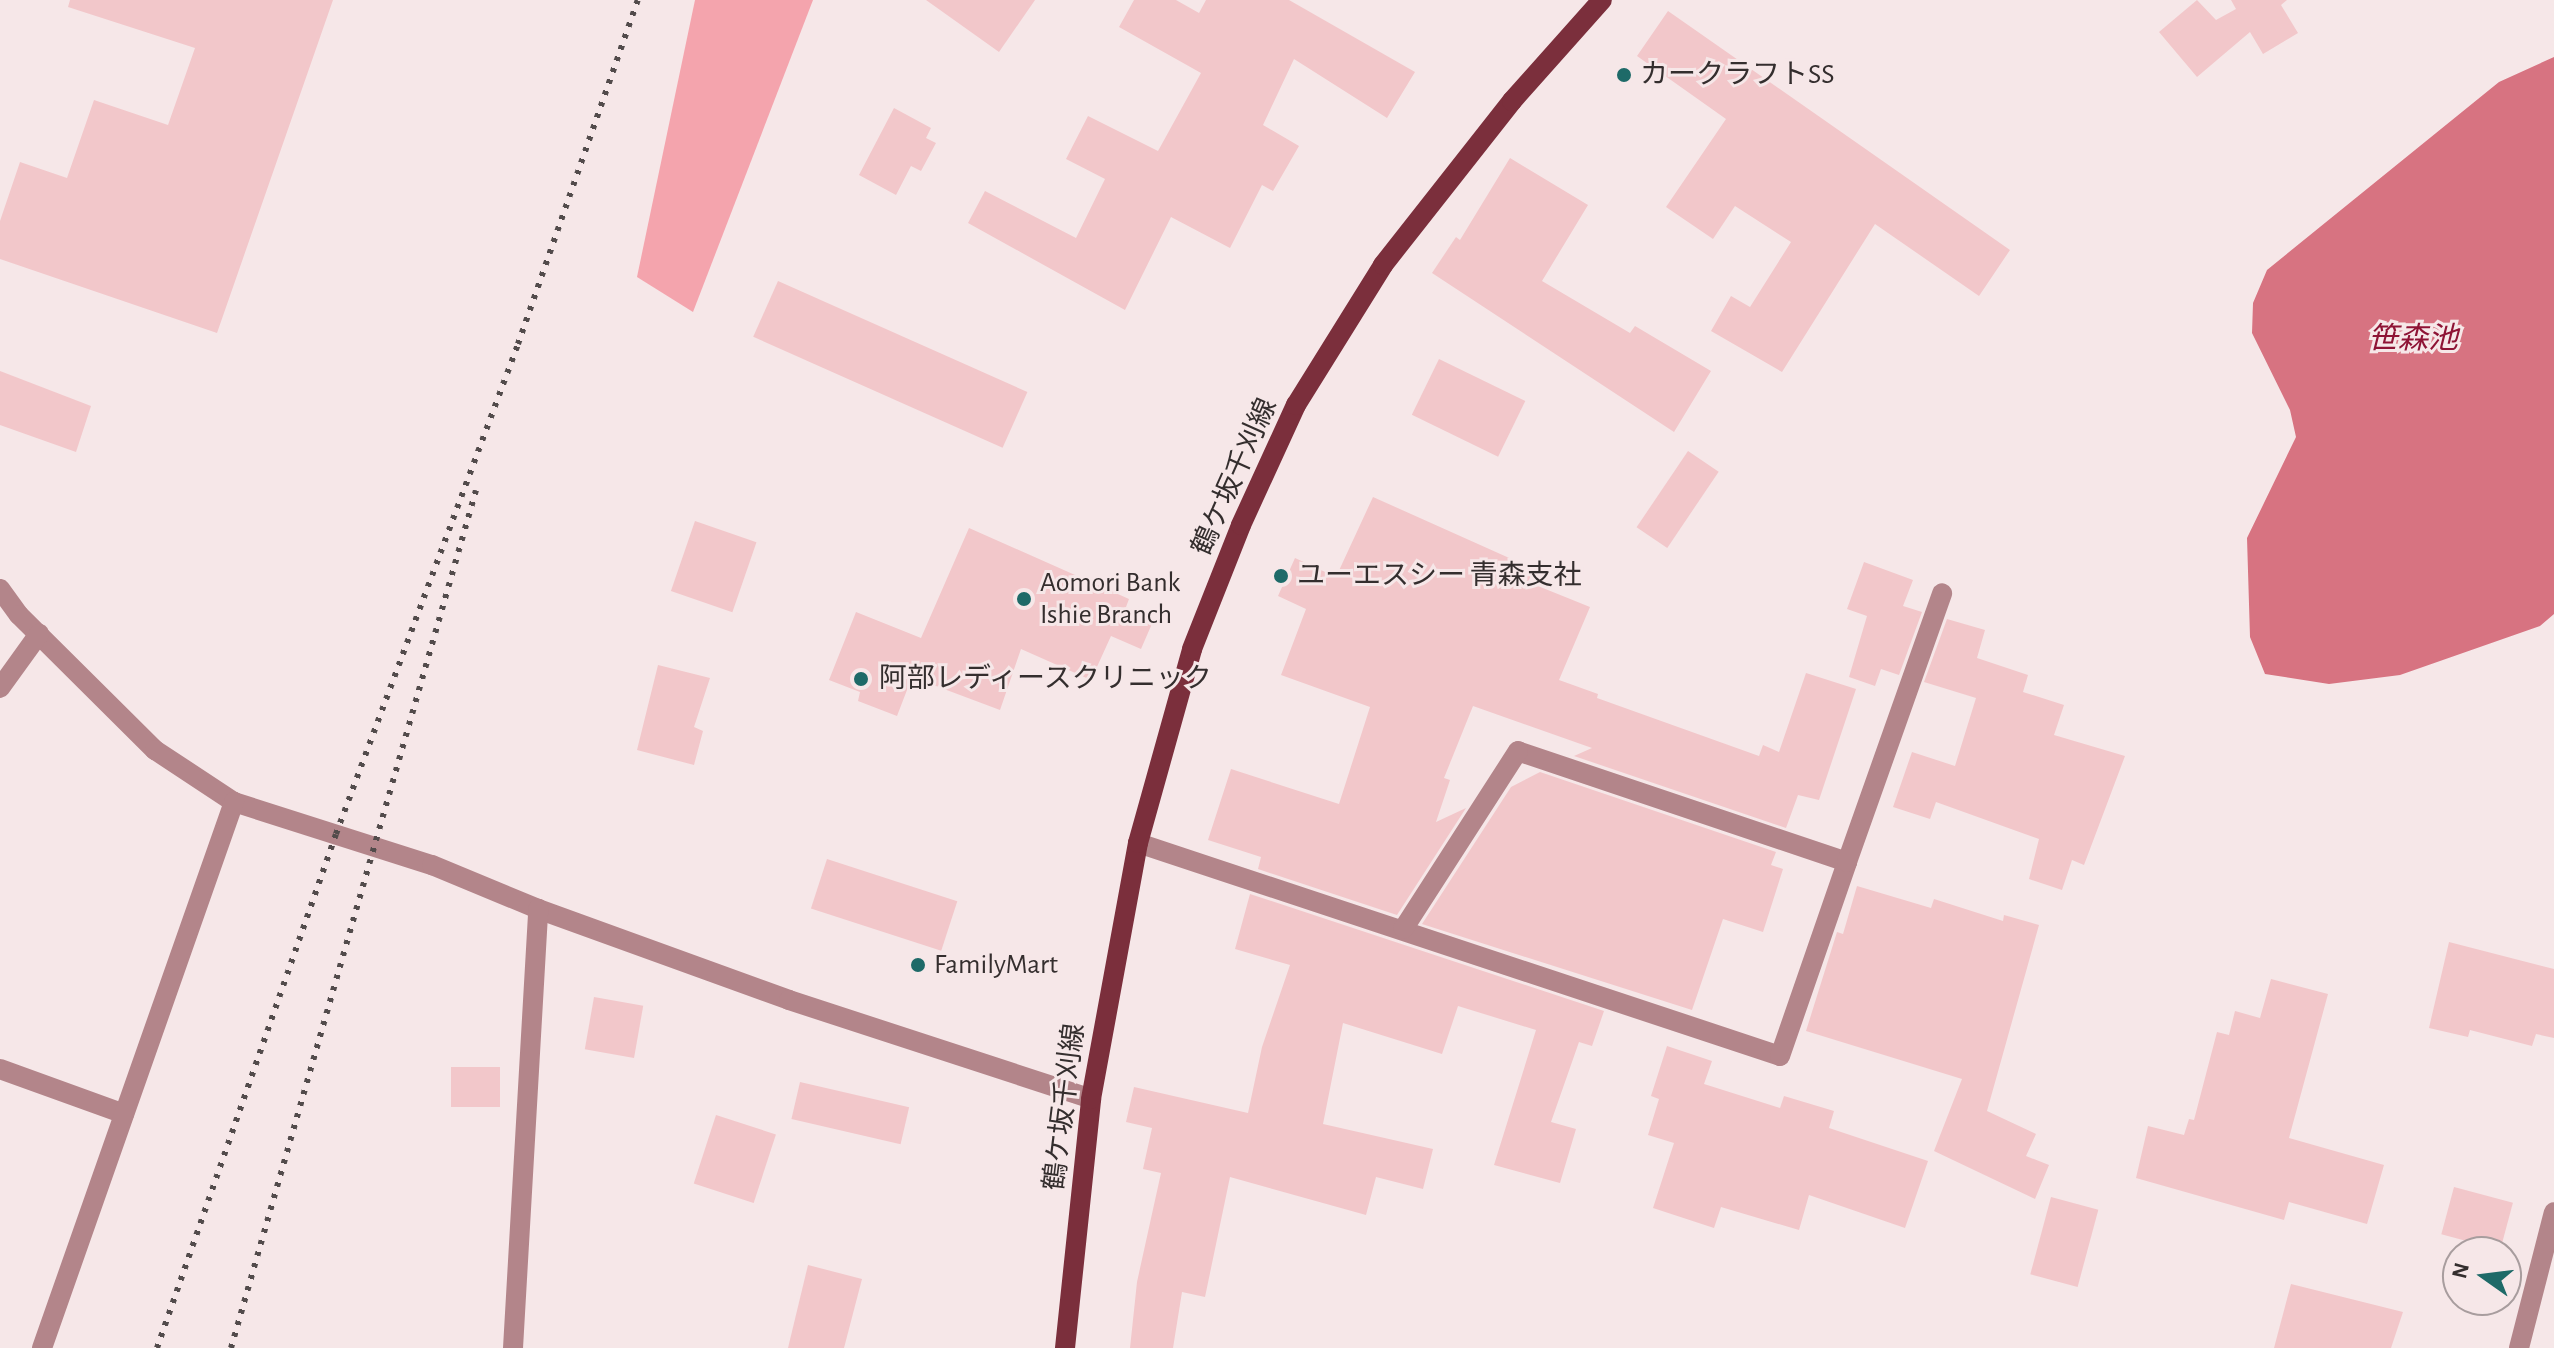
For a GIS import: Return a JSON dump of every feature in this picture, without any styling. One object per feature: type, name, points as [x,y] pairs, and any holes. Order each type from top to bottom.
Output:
[{"type":"main road","name":"鶴ケ坂千刈線","points":[[1065,1348],[1091,1099],[1138,843],[1192,649],[1296,405],[1383,265],[1512,101],[1602,0]]},
{"type":"street","points":[[0,589],[39,634],[155,750],[234,802],[432,865],[538,909],[789,1000],[1091,1099]]},
{"type":"street","points":[[1138,843],[1404,928],[1780,1056],[1942,593]]},
{"type":"street","points":[[0,688],[39,634]]},
{"type":"street","points":[[1404,928],[1518,751],[1847,862]]},
{"type":"street","points":[[42,1348],[234,802]]},
{"type":"street","points":[[513,1348],[538,909]]},
{"type":"street","points":[[0,1069],[124,1114]]},
{"type":"street","points":[[2519,1348],[2554,1212]]},
{"type":"shaded area","points":[[695,0],[813,0],[693,312],[637,277]]},
{"type":"water","name":"笹森池","points":[[2554,57],[2554,614],[2540,626],[2400,675],[2329,684],[2265,674],[2250,637],[2247,538],[2296,437],[2290,410],[2252,333],[2253,303],[2267,270],[2499,82]]},
{"type":"building","points":[[70,0],[333,0],[217,333],[0,259],[0,221],[20,162],[67,178],[94,100],[168,125],[195,48],[68,7]]},
{"type":"building","points":[[926,0],[1035,0],[999,52]]},
{"type":"building","points":[[1134,0],[1176,0],[1199,13],[1206,0],[1289,0],[1415,72],[1387,118],[1294,59],[1263,125],[1299,146],[1273,191],[1262,185],[1230,248],[1171,217],[1125,310],[968,223],[985,191],[1076,238],[1105,179],[1066,159],[1088,116],[1158,151],[1201,73],[1119,27]]},
{"type":"building","points":[[2197,0],[2216,20],[2236,9],[2231,0],[2287,0],[2281,5],[2298,33],[2263,54],[2250,32],[2197,77],[2159,32]]},
{"type":"building","points":[[1668,11],[2010,250],[1979,296],[1875,224],[1782,372],[1711,331],[1731,296],[1750,307],[1791,242],[1735,206],[1713,239],[1666,207],[1726,119],[1637,56]]},
{"type":"building","points":[[894,108],[931,128],[926,138],[936,143],[921,171],[911,166],[896,195],[859,175]]},
{"type":"building","points":[[1510,158],[1588,205],[1542,281],[1630,333],[1635,326],[1711,371],[1674,432],[1432,273],[1456,237],[1460,240]]},
{"type":"building","points":[[778,281],[1027,392],[1003,448],[753,337]]},
{"type":"building","points":[[1439,359],[1525,401],[1498,457],[1412,415]]},
{"type":"building","points":[[0,371],[91,406],[76,452],[0,425]]},
{"type":"building","points":[[1688,451],[1719,472],[1667,548],[1637,527]]},
{"type":"building","points":[[1373,497],[1534,569],[1528,582],[1590,607],[1559,680],[1598,694],[1597,698],[1759,756],[1763,745],[1779,752],[1806,673],[1856,689],[1819,800],[1798,795],[1786,828],[1574,756],[1592,748],[1473,706],[1444,778],[1450,780],[1436,822],[1466,808],[1397,915],[1258,869],[1261,857],[1208,840],[1231,769],[1339,804],[1370,707],[1281,675],[1306,609],[1278,596],[1295,558],[1336,577]]},
{"type":"building","points":[[695,521],[756,542],[732,612],[671,591]]},
{"type":"building","points":[[969,528],[1129,599],[1126,607],[1154,619],[1141,649],[1111,636],[1091,680],[1021,649],[1000,710],[912,677],[897,716],[858,701],[860,692],[829,680],[856,612],[921,638]]},
{"type":"building","points":[[1864,562],[1913,580],[1903,606],[1922,612],[1899,675],[1881,669],[1875,686],[1849,677],[1867,616],[1847,609]]},
{"type":"building","points":[[1947,619],[1985,630],[1977,658],[2028,675],[2023,692],[2064,705],[2054,735],[2125,756],[2084,865],[2072,860],[2062,890],[2029,879],[2039,839],[1936,802],[1930,819],[1893,807],[1912,752],[1955,766],[1976,698],[1924,682]]},
{"type":"building","points":[[658,665],[710,678],[694,727],[703,731],[694,765],[637,750]]},
{"type":"building","points":[[1540,772],[1776,852],[1771,865],[1783,869],[1763,932],[1723,919],[1692,1010],[1422,924],[1511,787]]},
{"type":"building","points":[[827,859],[957,901],[941,951],[811,908]]},
{"type":"building","points":[[1857,886],[1931,908],[1934,899],[2003,921],[2004,915],[2039,925],[1987,1111],[2036,1134],[2026,1156],[2049,1165],[2035,1199],[1934,1151],[1962,1079],[1806,1031],[1837,932],[1843,934]]},
{"type":"building","points":[[1250,894],[1604,1011],[1592,1046],[1579,1042],[1551,1122],[1576,1129],[1560,1183],[1494,1165],[1536,1030],[1458,1006],[1442,1054],[1343,1023],[1323,1124],[1433,1149],[1423,1189],[1376,1177],[1366,1215],[1230,1177],[1205,1297],[1182,1292],[1173,1348],[1130,1348],[1137,1282],[1161,1173],[1143,1169],[1152,1128],[1126,1122],[1134,1087],[1248,1113],[1262,1047],[1290,965],[1235,949]]},
{"type":"building","points":[[2449,942],[2554,969],[2554,1038],[2536,1034],[2532,1046],[2470,1030],[2468,1037],[2429,1028]]},
{"type":"building","points":[[2271,979],[2328,994],[2289,1138],[2384,1165],[2367,1224],[2289,1202],[2284,1220],[2136,1178],[2148,1126],[2184,1135],[2189,1119],[2194,1120],[2217,1032],[2229,1035],[2235,1011],[2260,1018]]},
{"type":"building","points":[[594,997],[643,1006],[634,1058],[585,1049]]},
{"type":"building","points":[[1667,1046],[1712,1061],[1704,1084],[1780,1108],[1784,1096],[1834,1111],[1829,1128],[1928,1161],[1905,1228],[1809,1195],[1799,1230],[1721,1207],[1714,1228],[1653,1208],[1674,1143],[1648,1135],[1659,1099],[1651,1096]]},
{"type":"building","points":[[451,1067],[500,1067],[500,1107],[451,1107]]},
{"type":"building","points":[[800,1082],[909,1107],[901,1144],[791,1119]]},
{"type":"building","points":[[716,1115],[776,1134],[754,1203],[694,1183]]},
{"type":"building","points":[[2454,1187],[2513,1203],[2504,1236],[2441,1234]]},
{"type":"building","points":[[2051,1197],[2098,1210],[2078,1287],[2030,1274]]},
{"type":"building","points":[[808,1265],[862,1279],[844,1348],[788,1348]]},
{"type":"building","points":[[2291,1284],[2403,1312],[2391,1348],[2274,1348]]},
{"type":"railway","points":[[157,1348],[336,834],[518,344],[638,0]]},
{"type":"railway","points":[[231,1348],[476,490]]},
{"type":"place","name":"カークラフトSS","points":[[1624,75]]},
{"type":"place","name":"ユーエスシー 青森支社","points":[[1281,576]]},
{"type":"place","name":"Aomori Bank Ishie Branch","points":[[1024,599]]},
{"type":"place","name":"阿部レディースクリニック","points":[[861,679]]},
{"type":"place","name":"FamilyMart","points":[[918,965]]}]
